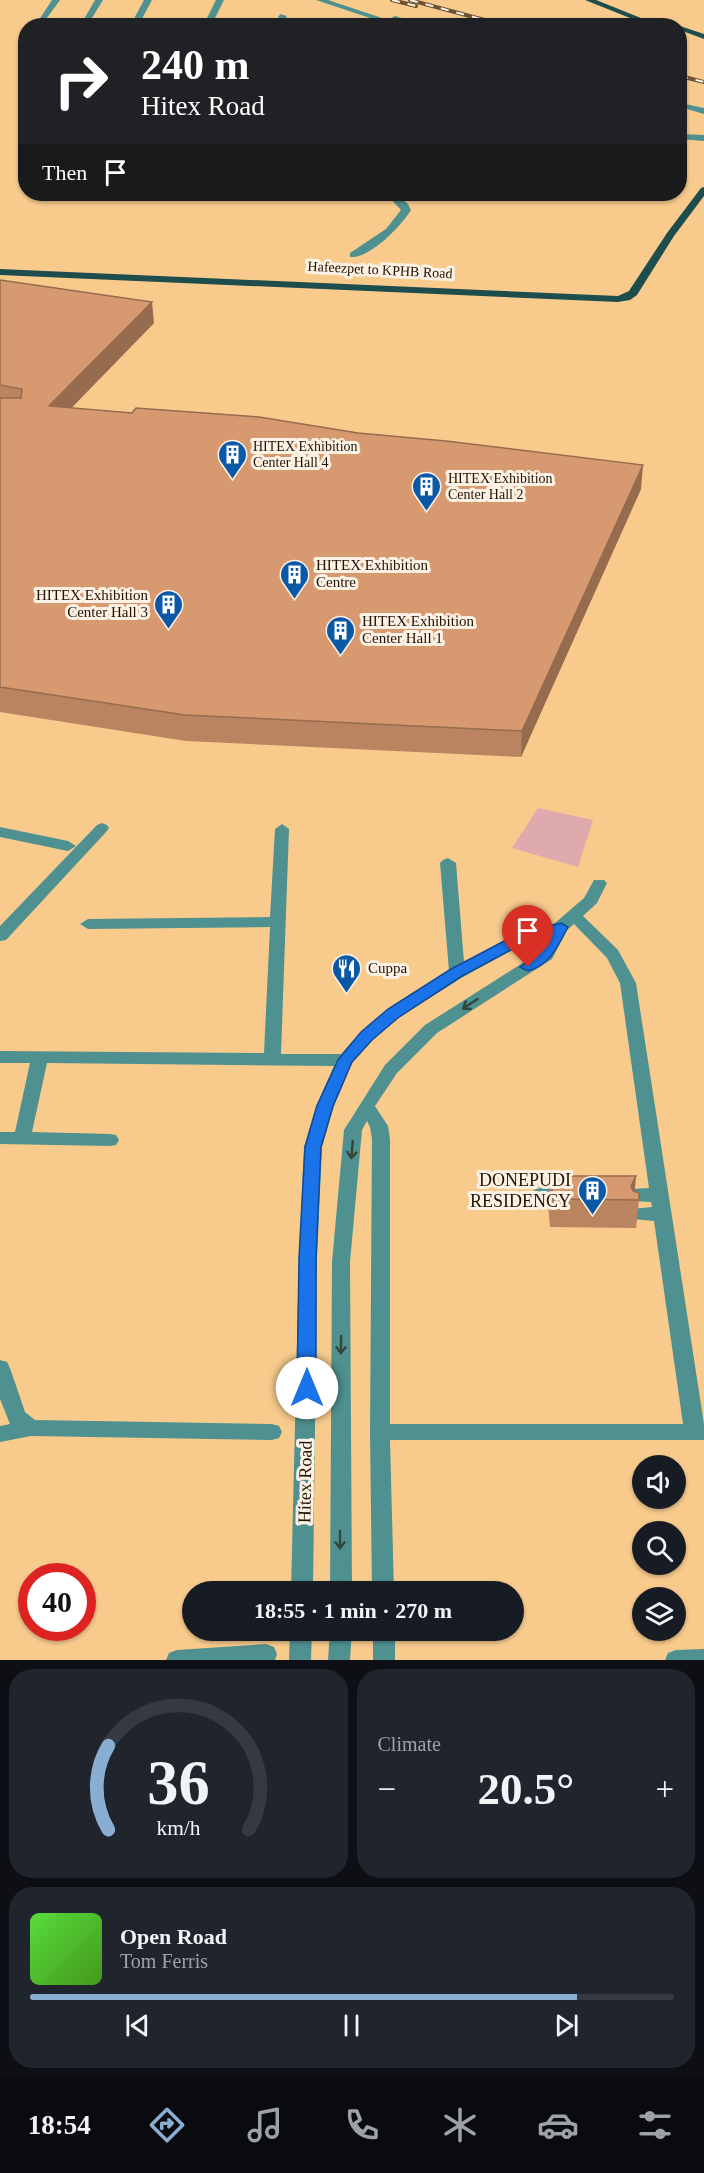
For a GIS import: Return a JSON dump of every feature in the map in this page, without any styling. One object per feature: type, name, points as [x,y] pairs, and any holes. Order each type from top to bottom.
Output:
[{"type":"main road","points":[[589,0],[643,18]]},
{"type":"main road","points":[[606,0],[647,18]]},
{"type":"main road","points":[[687,34],[704,39]]},
{"type":"main road","points":[[0,272],[618,300],[627,298],[633,292],[670,235],[704,190]]},
{"type":"main road","name":"Hafeezpet to KPHB Road","points":[[0,266],[531,291],[613,294],[633,292]]},
{"type":"street","points":[[43,18],[56,0]]},
{"type":"street","points":[[88,18],[99,0]]},
{"type":"street","points":[[138,18],[148,0]]},
{"type":"street","points":[[211,18],[220,0]]},
{"type":"street","points":[[320,0],[377,18]]},
{"type":"street","points":[[337,0],[394,18]]},
{"type":"street","points":[[687,101],[704,105]]},
{"type":"street","points":[[687,107],[704,111]]},
{"type":"street","points":[[687,137],[704,138]]},
{"type":"street","points":[[353,255],[384,237],[402,217],[406,210],[399,201]]},
{"type":"street","points":[[0,936],[102,828]]},
{"type":"street","points":[[272,1059],[282,829]]},
{"type":"street","points":[[0,832],[68,846]]},
{"type":"street","points":[[448,863],[457,973]]},
{"type":"street","points":[[341,1581],[341,1262],[353,1130],[391,1069],[431,1029],[546,955],[568,922],[591,900],[599,883]]},
{"type":"street","points":[[88,924],[278,922]]},
{"type":"street","points":[[380,1432],[699,1432],[662,1214],[628,983],[624,970],[607,946],[568,922]]},
{"type":"street","name":"Hitex Road","points":[[302,1581],[308,1258],[313,1147],[325,1106],[345,1060],[366,1036],[393,1013],[457,973],[519,939],[568,922]]},
{"type":"street","points":[[0,1057],[345,1060]]},
{"type":"street","points":[[22,1139],[40,1058]]},
{"type":"street","points":[[366,1106],[379,1126],[381,1139],[380,1432],[383,1581]]},
{"type":"street","points":[[0,1138],[110,1140]]},
{"type":"street","points":[[540,1195],[659,1195]]},
{"type":"street","points":[[639,1214],[662,1214]]},
{"type":"street","points":[[0,1368],[16,1422]]},
{"type":"street","points":[[0,1434],[16,1422],[272,1432]]},
{"type":"street","points":[[300,1660],[301,1641]]},
{"type":"street","points":[[339,1660],[340,1641]]},
{"type":"street","points":[[384,1641],[384,1660]]},
{"type":"street","points":[[177,1660],[266,1654]]},
{"type":"street","points":[[676,1660],[704,1659]]},
{"type":"shaded area","points":[[538,808],[593,820],[578,867],[512,848]]},
{"type":"building","name":"HITEX Exhibition Centre","points":[[0,280],[152,302],[49,406],[132,413],[136,408],[259,417],[358,433],[446,441],[643,465],[522,731],[185,715],[0,687],[0,398],[21,398],[22,389],[0,385]]},
{"type":"building","points":[[551,1176],[636,1176],[631,1186],[633,1191],[639,1193],[639,1200],[553,1199]]},
{"type":"railway","points":[[392,0],[416,6]]},
{"type":"railway","points":[[410,0],[477,18]]},
{"type":"railway","points":[[687,78],[704,82]]},
{"type":"place","name":"HITEX Exhibition Center Hall 4","points":[[232,480]]},
{"type":"place","name":"HITEX Exhibition Center Hall 2","points":[[427,512]]},
{"type":"place","name":"HITEX Exhibition Centre","points":[[295,600]]},
{"type":"place","name":"HITEX Exhibition Center Hall 3","points":[[169,630]]},
{"type":"place","name":"HITEX Exhibition Center Hall 1","points":[[341,656]]},
{"type":"place","name":"Cuppa","points":[[347,994]]},
{"type":"place","name":"DONEPUDI RESIDENCY","points":[[592,1216]]},
{"type":"route","points":[[307,1388],[308,1258],[313,1147],[325,1106],[345,1060],[366,1036],[393,1013],[457,973],[519,939],[561,927],[546,955],[528,967]]}]
